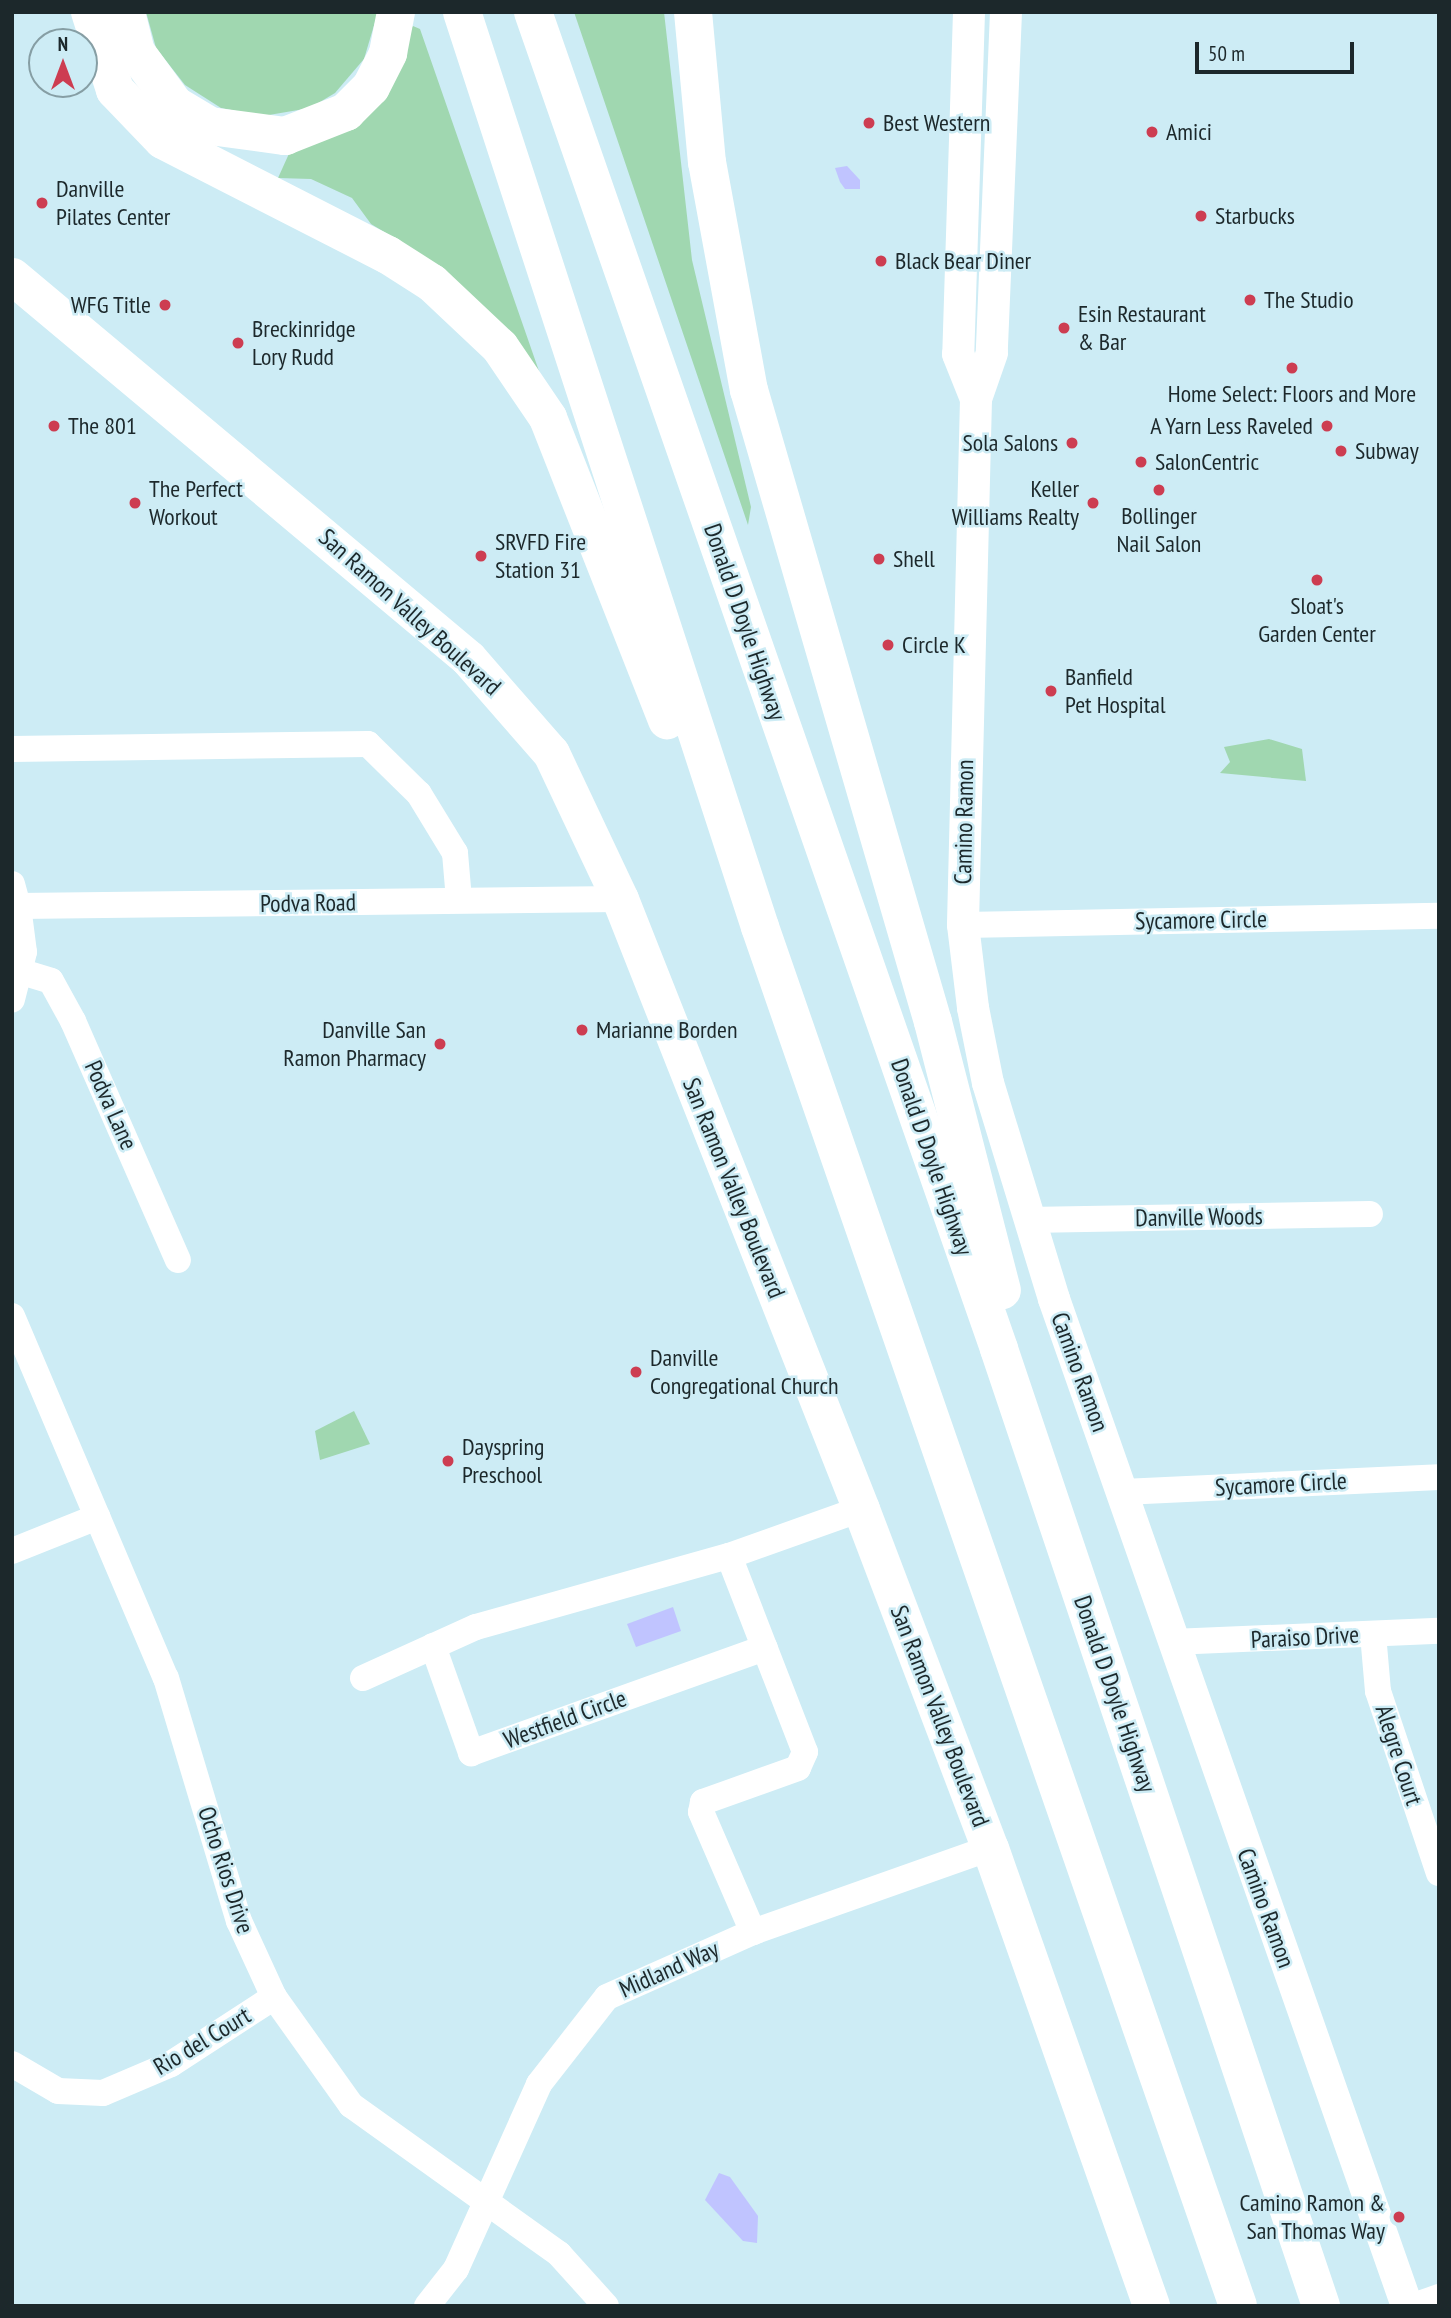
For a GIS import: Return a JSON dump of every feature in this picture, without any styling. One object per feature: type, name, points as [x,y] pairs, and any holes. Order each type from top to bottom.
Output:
[{"type":"highway","points":[[90,12],[115,90],[163,140],[344,230],[432,284],[466,312],[526,381],[597,535],[710,843],[760,927]]},
{"type":"highway","points":[[127,12],[136,52],[175,105],[210,126],[285,136],[346,112],[371,87],[388,53],[396,12]]},
{"type":"highway","points":[[462,12],[760,927],[1238,2306]]},
{"type":"highway","name":"Donald D Doyle Highway","points":[[533,12],[999,1349],[1321,2306]]},
{"type":"highway","points":[[693,12],[707,162],[749,390],[956,1106],[1002,1289],[999,1349]]},
{"type":"main road","name":"San Ramon Valley Boulevard","points":[[12,276],[468,658],[551,753],[620,899],[861,1508],[990,1848],[1151,2306]]},
{"type":"street","name":"Camino Ramon","points":[[969,12],[958,354],[976,399]]},
{"type":"street","name":"Camino Ramon","points":[[1006,12],[992,353],[976,399],[963,925],[988,1083],[1028,1220],[1123,1492],[1172,1643],[1407,2306]]},
{"type":"street","points":[[12,749],[368,744],[419,794],[455,853],[459,900]]},
{"type":"street","name":"Podva Road","points":[[14,899],[620,899]]},
{"type":"street","points":[[12,999],[22,972],[14,899]]},
{"type":"street","name":"Sycamore Circle","points":[[963,925],[1439,916]]},
{"type":"street","name":"Podva Lane","points":[[22,972],[51,981],[73,1021],[178,1260]]},
{"type":"street","name":"Danville Woods","points":[[1028,1220],[1370,1214]]},
{"type":"street","name":"Ocho Rios Drive","points":[[12,1316],[166,1678],[239,1921],[274,1997],[351,2105],[559,2255],[606,2306]]},
{"type":"street","name":"Sycamore Circle","points":[[1123,1492],[1439,1477]]},
{"type":"street","points":[[363,1678],[433,1646],[579,1595],[729,1556],[861,1508]]},
{"type":"street","points":[[12,1551],[97,1517]]},
{"type":"street","points":[[729,1556],[805,1762],[710,1795],[701,1812],[753,1932]]},
{"type":"street","name":"Paraiso Drive","points":[[1172,1643],[1439,1631]]},
{"type":"street","name":"Alegre Court","points":[[1373,1634],[1378,1691],[1439,1873]]},
{"type":"street","name":"Westfield Circle","points":[[433,1646],[471,1753],[765,1648]]},
{"type":"street","name":"Midland Way","points":[[427,2306],[456,2269],[539,2084],[607,1997],[753,1932],[990,1848]]},
{"type":"street","name":"Rio del Court","points":[[12,2064],[58,2091],[103,2093],[172,2064],[274,1997]]},
{"type":"street","points":[[1413,2306],[1439,2297]]},
{"type":"green space","points":[[146,12],[378,12],[364,59],[335,93],[310,108],[263,116],[221,108],[185,85],[156,48]]},
{"type":"green space","points":[[574,12],[664,12],[692,260],[751,507],[748,525]]},
{"type":"green space","points":[[413,26],[420,29],[540,374],[419,253],[371,224],[352,198],[311,179],[278,178],[292,147]]},
{"type":"green space","points":[[1269,739],[1302,749],[1306,781],[1220,773],[1230,762],[1224,747]]},
{"type":"green space","points":[[354,1411],[370,1444],[320,1460],[315,1431]]},
{"type":"water","points":[[847,166],[860,180],[860,189],[845,189],[840,182],[835,168]]},
{"type":"water","points":[[673,1607],[681,1631],[636,1647],[627,1624]]},
{"type":"water","points":[[719,2173],[730,2177],[758,2216],[757,2243],[743,2241],[705,2200]]},
{"type":"place","name":"Best Western","points":[[869,123]]},
{"type":"place","name":"Amici","points":[[1152,132]]},
{"type":"place","name":"Danville Pilates Center","points":[[42,203]]},
{"type":"place","name":"Starbucks","points":[[1201,216]]},
{"type":"place","name":"Black Bear Diner","points":[[881,261]]},
{"type":"place","name":"The Studio","points":[[1250,300]]},
{"type":"place","name":"WFG Title","points":[[165,305]]},
{"type":"place","name":"Esin Restaurant & Bar","points":[[1064,328]]},
{"type":"place","name":"Breckinridge Lory Rudd","points":[[238,343]]},
{"type":"place","name":"Home Select: Floors and More","points":[[1292,368]]},
{"type":"place","name":"The 801","points":[[54,426]]},
{"type":"place","name":"A Yarn Less Raveled","points":[[1327,426]]},
{"type":"place","name":"Sola Salons","points":[[1072,443]]},
{"type":"place","name":"Subway","points":[[1341,451]]},
{"type":"place","name":"SalonCentric","points":[[1141,462]]},
{"type":"place","name":"Bollinger Nail Salon","points":[[1159,490]]},
{"type":"place","name":"The Perfect Workout","points":[[135,503]]},
{"type":"place","name":"Keller Williams Realty","points":[[1093,503]]},
{"type":"place","name":"SRVFD Fire Station 31","points":[[481,556]]},
{"type":"place","name":"Shell","points":[[879,559]]},
{"type":"place","name":"Sloat's Garden Center","points":[[1317,580]]},
{"type":"place","name":"Circle K","points":[[888,645]]},
{"type":"place","name":"Banfield Pet Hospital","points":[[1051,691]]},
{"type":"place","name":"Marianne Borden","points":[[582,1030]]},
{"type":"place","name":"Danville San Ramon Pharmacy","points":[[440,1044]]},
{"type":"place","name":"Danville Congregational Church","points":[[636,1372]]},
{"type":"place","name":"Dayspring Preschool","points":[[448,1461]]},
{"type":"place","name":"Camino Ramon & San Thomas Way","points":[[1399,2217]]}]
